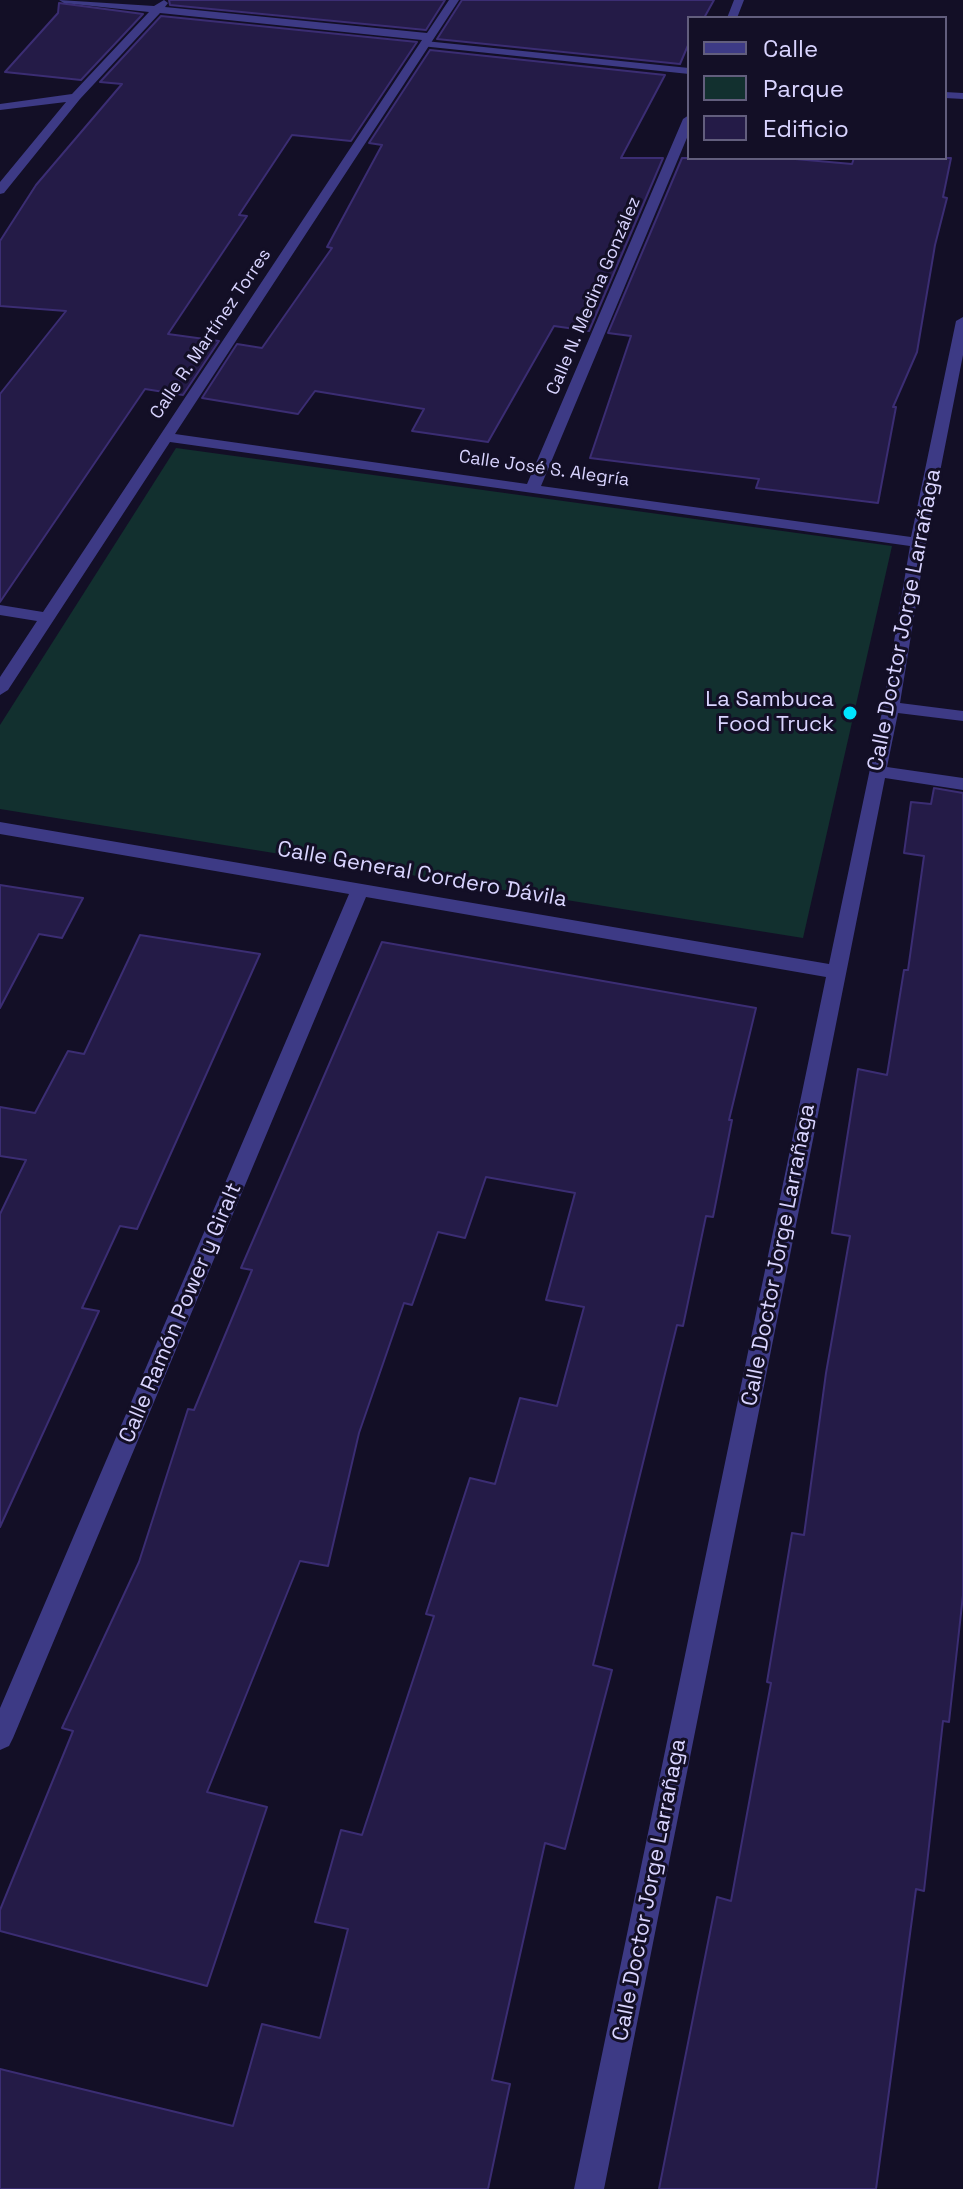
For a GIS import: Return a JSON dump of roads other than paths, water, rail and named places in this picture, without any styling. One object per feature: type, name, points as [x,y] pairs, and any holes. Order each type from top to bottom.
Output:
[{"type":"street","points":[[64,0],[687,71]]},
{"type":"street","points":[[0,190],[76,97],[166,0]]},
{"type":"street","name":"Calle R. Martínez Torres","points":[[0,690],[454,0]]},
{"type":"street","points":[[0,107],[76,97]]},
{"type":"street","name":"Calle N. Medina González","points":[[533,487],[687,124]]},
{"type":"street","name":"Calle Doctor Jorge Larrañaga","points":[[589,2189],[891,707],[918,543],[963,321]]},
{"type":"street","name":"Calle José S. Alegría","points":[[164,437],[918,543]]},
{"type":"street","points":[[0,610],[48,618]]},
{"type":"street","points":[[891,707],[963,716]]},
{"type":"street","points":[[876,771],[963,784]]},
{"type":"street","name":"Calle General Cordero Dávila","points":[[0,828],[836,972]]},
{"type":"street","name":"Calle Ramón Power y Giralt","points":[[0,1738],[361,888]]},
{"type":"place","name":"La Sambuca Food Truck","points":[[850,713]]}]
